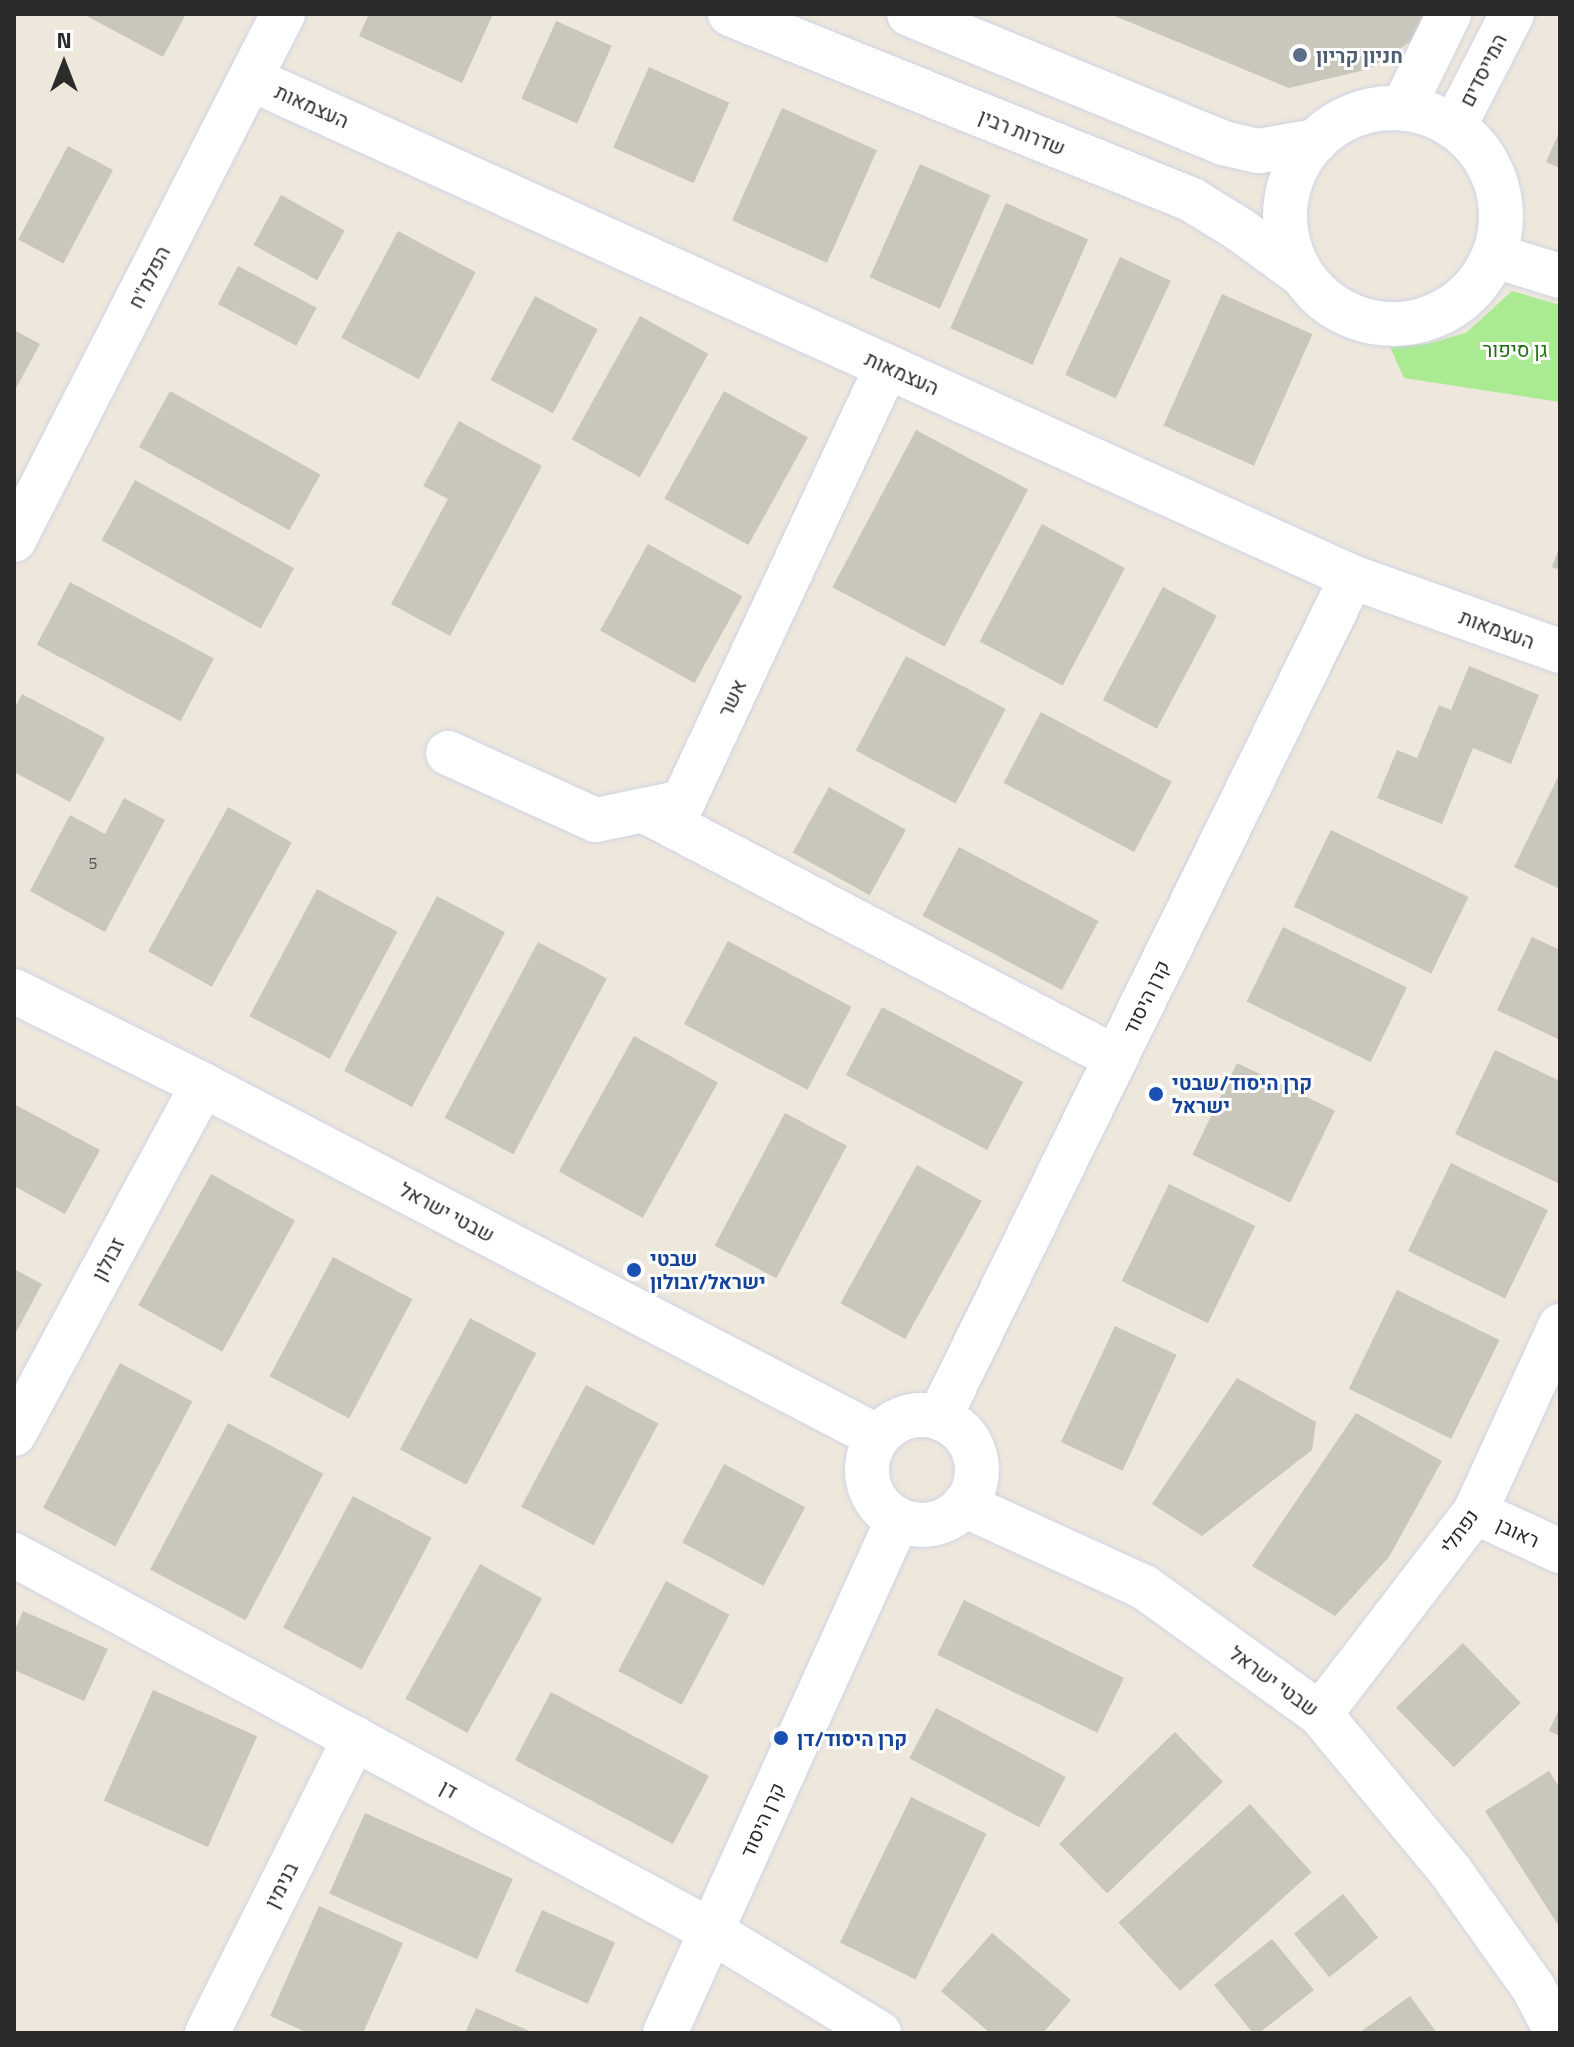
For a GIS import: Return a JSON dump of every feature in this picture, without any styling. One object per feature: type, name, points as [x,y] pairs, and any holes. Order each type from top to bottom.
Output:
[{"type":"street","name":"הפלמ\"ח","points":[[14,540],[283,14]]},
{"type":"street","name":"שדרות רבין","points":[[730,14],[1192,200],[1239,229],[1302,275]]},
{"type":"street","points":[[909,14],[1223,143],[1259,151],[1316,141]]},
{"type":"street","points":[[1403,108],[1449,14]]},
{"type":"street","name":"המייסדים","points":[[1454,127],[1512,14]]},
{"type":"street","name":"העצמאות","points":[[251,79],[1352,577],[1560,651]]},
{"type":"street","points":[[1403,108],[1430,115],[1454,127],[1481,152],[1498,184],[1502,220],[1495,256],[1478,285],[1453,308],[1410,322],[1387,324],[1354,318],[1325,301],[1302,275],[1290,249],[1285,222],[1287,194],[1297,167],[1316,141],[1341,122],[1371,111],[1403,108]]},
{"type":"street","points":[[1495,256],[1560,276]]},
{"type":"street","name":"אשר","points":[[448,753],[596,820],[683,802],[887,366]]},
{"type":"street","name":"קרן היסוד","points":[[939,1418],[1352,577]]},
{"type":"street","points":[[643,810],[1116,1058]]},
{"type":"street","name":"שבטי ישראל","points":[[14,991],[203,1085],[878,1437]]},
{"type":"street","name":"זבולון","points":[[14,1434],[203,1085]]},
{"type":"street","name":"נפתלי","points":[[1320,1714],[1475,1512],[1560,1326]]},
{"type":"street","points":[[922,1415],[939,1418],[955,1426],[975,1455],[973,1490],[964,1505],[950,1517],[933,1524],[898,1519],[874,1497],[868,1482],[870,1451],[878,1437],[905,1417],[922,1415]]},
{"type":"street","name":"שבטי ישראל","points":[[964,1505],[1144,1587],[1320,1714],[1451,1872],[1534,1989],[1557,2033]]},
{"type":"street","name":"ראובן","points":[[1475,1512],[1560,1551]]},
{"type":"street","name":"קרן היסוד","points":[[665,2033],[898,1519]]},
{"type":"street","name":"דן","points":[[14,1555],[711,1931],[879,2033]]},
{"type":"street","name":"בנימין","points":[[207,2033],[355,1738]]},
{"type":"green space","name":"גן סיפור","points":[[1512,291],[1560,305],[1560,402],[1404,378],[1390,347],[1426,344],[1466,333]]},
{"type":"building","points":[[83,14],[186,14],[163,57]]},
{"type":"building","points":[[369,14],[493,14],[462,83],[359,36]]},
{"type":"building","name":"חניון קריון","points":[[1110,14],[1433,14],[1410,42],[1369,69],[1289,88]]},
{"type":"building","points":[[556,21],[612,46],[577,123],[521,99]]},
{"type":"building","points":[[649,67],[729,103],[694,183],[613,147]]},
{"type":"building","points":[[782,108],[877,150],[827,263],[732,220]]},
{"type":"building","points":[[1560,130],[1560,168],[1546,162]]},
{"type":"building","points":[[68,146],[113,170],[63,264],[18,240]]},
{"type":"building","points":[[920,164],[990,195],[940,309],[870,277]]},
{"type":"building","points":[[281,195],[345,230],[317,280],[253,245]]},
{"type":"building","points":[[1006,203],[1088,240],[1032,365],[950,328]]},
{"type":"building","points":[[398,231],[476,272],[419,379],[341,338]]},
{"type":"building","points":[[1120,257],[1171,281],[1116,398],[1065,375]]},
{"type":"building","points":[[238,266],[317,308],[296,346],[218,304]]},
{"type":"building","points":[[1222,294],[1312,334],[1254,466],[1163,426]]},
{"type":"building","points":[[535,296],[598,329],[553,413],[490,380]]},
{"type":"building","points":[[640,316],[708,354],[640,477],[572,439]]},
{"type":"building","points":[[14,330],[40,344],[14,392]]},
{"type":"building","points":[[170,391],[320,474],[289,530],[139,447]]},
{"type":"building","points":[[724,391],[808,438],[748,545],[664,499]]},
{"type":"building","points":[[459,421],[542,466],[450,636],[391,604],[448,499],[423,486]]},
{"type":"building","points":[[916,430],[1028,490],[945,647],[832,587]]},
{"type":"building","points":[[135,480],[294,568],[261,629],[102,540]]},
{"type":"building","points":[[1042,524],[1125,568],[1063,686],[980,641]]},
{"type":"building","points":[[648,544],[742,596],[694,683],[600,631]]},
{"type":"building","points":[[1560,546],[1560,570],[1552,567]]},
{"type":"building","points":[[70,582],[214,659],[181,721],[37,645]]},
{"type":"building","points":[[1163,587],[1217,616],[1157,729],[1103,700]]},
{"type":"building","points":[[906,656],[1006,709],[956,804],[856,750]]},
{"type":"building","points":[[1469,666],[1539,695],[1511,764],[1473,748],[1442,824],[1377,798],[1397,750],[1417,758],[1439,705],[1451,710]]},
{"type":"building","points":[[22,694],[105,738],[70,802],[14,772],[14,709]]},
{"type":"building","points":[[1041,712],[1172,781],[1134,852],[1003,783]]},
{"type":"building","points":[[1560,773],[1560,889],[1514,867]]},
{"type":"building","points":[[829,787],[906,830],[870,895],[793,853]]},
{"type":"building","points":[[124,798],[165,820],[105,932],[30,891],[70,815],[105,834]]},
{"type":"building","points":[[228,807],[292,842],[212,987],[148,951]]},
{"type":"building","points":[[1331,830],[1469,897],[1431,973],[1294,906]]},
{"type":"building","points":[[959,847],[1099,921],[1062,990],[922,916]]},
{"type":"building","points":[[317,889],[397,932],[330,1059],[249,1016]]},
{"type":"building","points":[[437,896],[505,932],[412,1107],[344,1071]]},
{"type":"building","points":[[1283,927],[1407,987],[1371,1062],[1247,1002]]},
{"type":"building","points":[[1532,937],[1560,950],[1560,1040],[1497,1010]]},
{"type":"building","points":[[728,941],[852,1007],[807,1090],[684,1024]]},
{"type":"building","points":[[538,942],[607,979],[513,1154],[445,1118]]},
{"type":"building","points":[[882,1007],[1023,1082],[987,1150],[846,1075]]},
{"type":"building","points":[[634,1036],[718,1083],[643,1218],[559,1172]]},
{"type":"building","points":[[1495,1050],[1560,1081],[1560,1184],[1455,1134]]},
{"type":"building","points":[[1237,1063],[1335,1111],[1290,1202],[1192,1155]]},
{"type":"building","points":[[14,1104],[100,1150],[65,1214],[14,1186]]},
{"type":"building","points":[[785,1113],[847,1146],[776,1278],[715,1245]]},
{"type":"building","points":[[1451,1163],[1548,1210],[1505,1298],[1408,1251]]},
{"type":"building","points":[[917,1165],[982,1201],[905,1339],[840,1303]]},
{"type":"building","points":[[211,1174],[295,1221],[222,1352],[138,1305]]},
{"type":"building","points":[[1169,1184],[1255,1226],[1208,1323],[1122,1281]]},
{"type":"building","points":[[333,1257],[412,1299],[349,1418],[270,1376]]},
{"type":"building","points":[[14,1269],[42,1284],[14,1336]]},
{"type":"building","points":[[1397,1290],[1499,1340],[1451,1439],[1349,1389]]},
{"type":"building","points":[[470,1318],[536,1353],[466,1485],[400,1450]]},
{"type":"building","points":[[1115,1326],[1177,1355],[1123,1471],[1061,1442]]},
{"type":"building","points":[[120,1363],[192,1401],[115,1546],[43,1508]]},
{"type":"building","points":[[1237,1378],[1316,1422],[1312,1450],[1202,1536],[1152,1504]]},
{"type":"building","points":[[586,1385],[658,1423],[594,1545],[521,1507]]},
{"type":"building","points":[[1356,1413],[1442,1461],[1389,1557],[1335,1616],[1252,1566]]},
{"type":"building","points":[[228,1423],[323,1474],[245,1620],[150,1570]]},
{"type":"building","points":[[724,1464],[805,1507],[763,1586],[682,1543]]},
{"type":"building","points":[[353,1496],[432,1538],[362,1669],[283,1628]]},
{"type":"building","points":[[480,1564],[542,1598],[467,1733],[405,1699]]},
{"type":"building","points":[[666,1581],[730,1615],[682,1705],[618,1671]]},
{"type":"building","points":[[964,1600],[1124,1678],[1097,1733],[937,1655]]},
{"type":"building","points":[[23,1611],[108,1649],[84,1701],[14,1670],[14,1632]]},
{"type":"building","points":[[1463,1643],[1521,1703],[1454,1767],[1396,1708]]},
{"type":"building","points":[[153,1690],[257,1736],[208,1847],[104,1801]]},
{"type":"building","points":[[551,1692],[709,1776],[673,1844],[515,1760]]},
{"type":"building","points":[[1560,1707],[1560,1736],[1549,1731]]},
{"type":"building","points":[[936,1708],[1066,1777],[1039,1827],[909,1758]]},
{"type":"building","points":[[1175,1732],[1223,1782],[1107,1893],[1059,1844]]},
{"type":"building","points":[[1549,1771],[1560,1788],[1560,1928],[1485,1811]]},
{"type":"building","points":[[911,1797],[986,1834],[915,1979],[840,1943]]},
{"type":"building","points":[[1250,1804],[1312,1872],[1180,1991],[1118,1922]]},
{"type":"building","points":[[365,1813],[513,1879],[477,1959],[329,1893]]},
{"type":"building","points":[[1343,1894],[1378,1938],[1329,1977],[1294,1934]]},
{"type":"building","points":[[319,1906],[403,1943],[363,2033],[308,2033],[270,2016]]},
{"type":"building","points":[[542,1910],[615,1943],[588,2004],[515,1971]]},
{"type":"building","points":[[992,1933],[1071,2000],[1043,2033],[990,2033],[941,1991]]},
{"type":"building","points":[[1272,1939],[1314,1990],[1259,2033],[1253,2033],[1214,1985]]},
{"type":"building","points":[[1410,1996],[1437,2033],[1359,2033]]},
{"type":"building","points":[[476,2008],[534,2033],[465,2033]]},
{"type":"place","name":"חניון קריון","points":[[1300,55]]},
{"type":"place","name":"קרן היסוד/שבטי ישראל","points":[[1156,1094]]},
{"type":"place","name":"שבטי ישראל/זבולון","points":[[634,1270]]},
{"type":"place","name":"קרן היסוד/דן","points":[[781,1738]]}]
